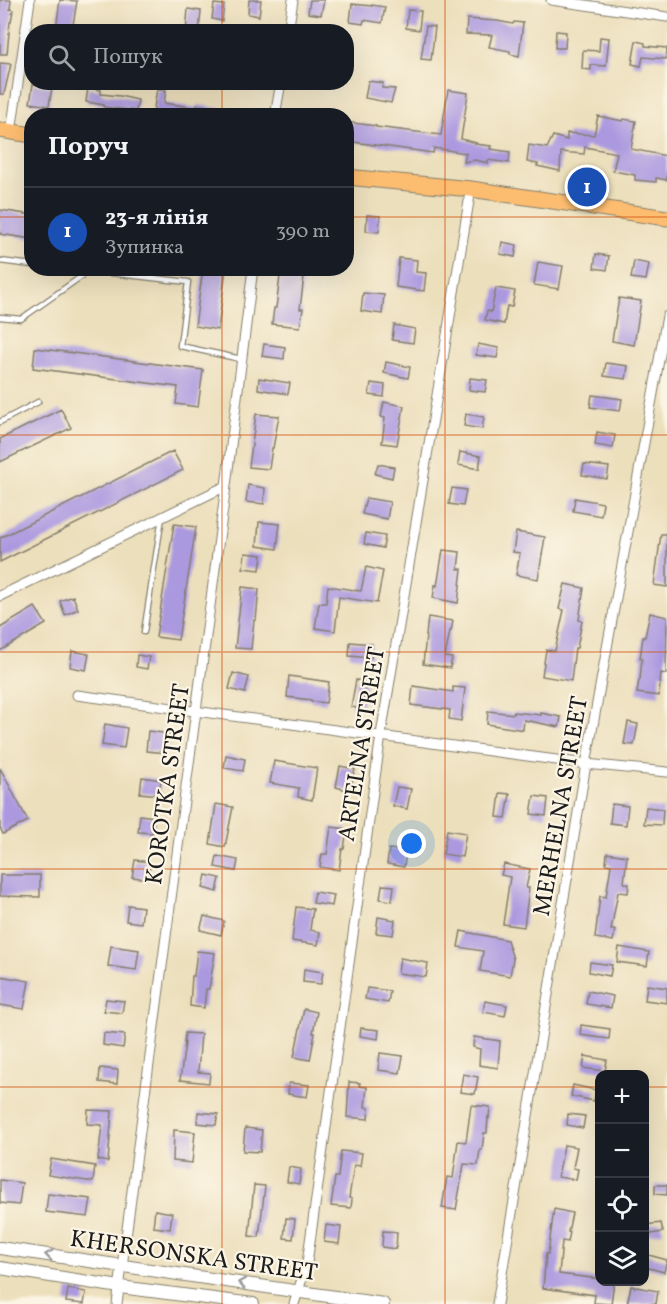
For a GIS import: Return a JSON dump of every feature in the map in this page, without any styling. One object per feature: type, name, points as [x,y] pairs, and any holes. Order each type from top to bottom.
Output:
[{"type":"main road","points":[[6,131],[24,134]]},
{"type":"main road","points":[[354,178],[471,189],[667,218]]},
{"type":"street","points":[[26,24],[30,0]]},
{"type":"street","points":[[289,24],[293,0]]},
{"type":"street","points":[[550,0],[667,17]]},
{"type":"street","points":[[6,131],[24,33]]},
{"type":"street","points":[[276,108],[279,90]]},
{"type":"street","name":"ARTELNA STREET","points":[[294,1304],[307,1263],[381,735],[471,189]]},
{"type":"street","name":"KOROTKA STREET","points":[[117,1304],[252,276]]},
{"type":"street","name":"MERHELNA STREET","points":[[496,1304],[586,764],[667,316]]},
{"type":"street","points":[[0,596],[226,486]]},
{"type":"street","points":[[77,695],[586,764],[667,772]]},
{"type":"street","name":"KHERSONSKA STREET","points":[[0,1248],[383,1304]]},
{"type":"street","name":"KHERSONSKA STREET","points":[[0,1268],[120,1287],[254,1304]]},
{"type":"lane","points":[[0,261],[24,264]]},
{"type":"lane","points":[[0,317],[21,319],[82,276]]},
{"type":"lane","points":[[134,276],[188,282],[180,346],[241,359]]},
{"type":"lane","points":[[0,422],[38,402]]},
{"type":"lane","points":[[144,632],[162,517]]},
{"type":"building","points":[[0,0],[11,0],[10,9],[13,10],[7,54],[0,54]]},
{"type":"building","points":[[60,0],[77,1],[73,24],[57,24]]},
{"type":"building","points":[[249,0],[261,0],[259,16],[248,14]]},
{"type":"building","points":[[310,0],[324,0],[321,15],[308,13]]},
{"type":"building","points":[[214,4],[224,5],[222,21],[212,19]]},
{"type":"building","points":[[352,4],[385,7],[382,23],[364,20],[363,24],[350,22]]},
{"type":"building","points":[[188,9],[201,11],[200,24],[187,24]]},
{"type":"building","points":[[408,10],[421,11],[419,30],[406,28]]},
{"type":"building","points":[[467,19],[523,23],[519,56],[510,54],[510,51],[489,47],[492,35],[466,34]]},
{"type":"building","points":[[426,26],[435,27],[431,60],[421,59]]},
{"type":"building","points":[[556,31],[566,32],[565,48],[555,48]]},
{"type":"building","points":[[600,37],[609,38],[606,66],[591,65],[591,70],[582,69],[583,50],[599,51]]},
{"type":"building","points":[[636,41],[645,43],[645,46],[667,48],[666,59],[643,57],[641,66],[632,64]]},
{"type":"building","points":[[0,63],[11,64],[4,94],[0,94]]},
{"type":"building","points":[[368,81],[383,83],[382,88],[395,89],[391,103],[365,98]]},
{"type":"building","points":[[32,90],[52,90],[49,106],[30,103]]},
{"type":"building","points":[[88,90],[101,90],[101,94],[138,100],[137,108],[112,108],[86,102]]},
{"type":"building","points":[[157,90],[166,90],[164,103],[197,108],[154,108]]},
{"type":"building","points":[[448,90],[468,93],[461,139],[491,146],[490,149],[510,152],[509,163],[488,160],[488,163],[475,160],[464,162],[466,153],[434,148],[433,153],[354,142],[354,123],[376,127],[441,135]]},
{"type":"building","points":[[197,105],[216,108],[197,108]]},
{"type":"building","points":[[598,116],[636,121],[631,149],[667,156],[667,180],[656,178],[656,182],[635,180],[635,175],[613,171],[617,153],[585,147],[584,154],[561,152],[560,171],[527,162],[529,145],[547,148],[553,136],[567,140],[567,133],[594,135]]},
{"type":"building","points":[[0,210],[24,214],[24,238],[0,234]]},
{"type":"building","points":[[367,215],[380,216],[379,232],[366,231]]},
{"type":"building","points":[[502,242],[517,245],[515,257],[500,254]]},
{"type":"building","points":[[596,254],[609,256],[607,270],[594,268]]},
{"type":"building","points":[[399,258],[417,260],[416,272],[426,273],[424,291],[396,287]]},
{"type":"building","points":[[634,261],[649,264],[646,280],[631,278]]},
{"type":"building","points":[[538,262],[563,266],[559,289],[534,285]]},
{"type":"building","points":[[202,276],[225,276],[218,330],[195,326]]},
{"type":"building","points":[[280,276],[304,276],[300,327],[272,324],[274,308],[276,308]]},
{"type":"building","points":[[496,288],[515,291],[512,307],[507,306],[504,324],[485,320],[487,311],[491,312]]},
{"type":"building","points":[[363,293],[384,295],[382,314],[361,311]]},
{"type":"building","points":[[619,298],[641,301],[634,345],[612,341]]},
{"type":"building","points":[[394,325],[415,329],[413,343],[392,340]]},
{"type":"building","points":[[264,344],[285,347],[284,359],[262,356]]},
{"type":"building","points":[[478,344],[499,348],[497,358],[476,355]]},
{"type":"building","points":[[35,348],[203,370],[198,407],[176,404],[178,387],[33,368]]},
{"type":"building","points":[[386,362],[410,367],[408,378],[384,373]]},
{"type":"building","points":[[606,363],[628,366],[626,379],[604,376]]},
{"type":"building","points":[[259,378],[290,383],[288,394],[258,389]]},
{"type":"building","points":[[470,378],[487,380],[485,392],[469,390]]},
{"type":"building","points":[[371,383],[385,385],[384,397],[369,395]]},
{"type":"building","points":[[592,395],[622,399],[620,411],[590,407]]},
{"type":"building","points":[[384,402],[404,406],[397,445],[382,443],[385,418],[381,417]]},
{"type":"building","points":[[61,409],[71,428],[0,462],[0,439]]},
{"type":"building","points":[[256,414],[279,416],[269,469],[249,467]]},
{"type":"building","points":[[466,414],[484,417],[482,429],[464,426]]},
{"type":"building","points":[[597,432],[615,435],[613,448],[595,445]]},
{"type":"building","points":[[173,451],[183,470],[0,562],[0,538]]},
{"type":"building","points":[[460,452],[481,456],[479,469],[458,465]]},
{"type":"building","points":[[378,464],[394,467],[392,478],[375,474]]},
{"type":"building","points":[[584,464],[609,467],[607,479],[582,475]]},
{"type":"building","points":[[248,485],[265,488],[264,504],[246,502]]},
{"type":"building","points":[[452,488],[466,490],[463,506],[449,504]]},
{"type":"building","points":[[366,498],[390,502],[387,519],[362,514]]},
{"type":"building","points":[[575,498],[603,503],[601,516],[573,511]]},
{"type":"building","points":[[259,522],[280,524],[277,549],[257,546]]},
{"type":"building","points":[[174,524],[196,527],[178,640],[156,637]]},
{"type":"building","points":[[516,532],[545,537],[538,579],[516,575],[520,553],[513,552]]},
{"type":"building","points":[[366,533],[385,536],[383,548],[364,544]]},
{"type":"building","points":[[661,534],[667,534],[667,587],[654,585]]},
{"type":"building","points":[[443,550],[460,552],[458,569],[462,569],[458,603],[433,598]]},
{"type":"building","points":[[245,553],[262,555],[260,570],[243,568]]},
{"type":"building","points":[[366,567],[383,571],[377,603],[339,597],[335,631],[315,628],[319,603],[326,603],[328,586],[361,591]]},
{"type":"building","points":[[565,584],[584,588],[579,620],[582,621],[577,648],[575,648],[571,681],[542,676],[546,650],[555,651],[564,610],[559,609]]},
{"type":"building","points":[[242,587],[259,589],[251,649],[235,648]]},
{"type":"building","points":[[73,596],[78,609],[65,615],[60,601]]},
{"type":"building","points":[[35,607],[46,624],[0,651],[0,628]]},
{"type":"building","points":[[650,613],[667,617],[666,674],[661,673],[659,696],[637,693],[643,637],[645,637]]},
{"type":"building","points":[[428,617],[453,621],[445,657],[452,658],[450,668],[423,664]]},
{"type":"building","points":[[350,642],[372,644],[371,658],[349,656]]},
{"type":"building","points":[[72,651],[89,654],[86,670],[70,667]]},
{"type":"building","points":[[137,655],[149,657],[147,669],[136,667]]},
{"type":"building","points":[[233,673],[249,677],[245,693],[229,689]]},
{"type":"building","points":[[289,676],[329,682],[326,703],[287,697]]},
{"type":"building","points":[[356,680],[366,681],[362,709],[351,707]]},
{"type":"building","points":[[413,686],[453,692],[453,687],[465,688],[461,721],[449,719],[450,710],[411,705]]},
{"type":"building","points":[[488,711],[514,714],[514,712],[541,715],[541,713],[561,717],[559,727],[524,720],[523,730],[487,724]]},
{"type":"building","points":[[628,722],[638,724],[634,745],[624,744]]},
{"type":"building","points":[[105,724],[127,728],[124,748],[102,745]]},
{"type":"building","points":[[148,731],[170,734],[167,753],[146,751]]},
{"type":"building","points":[[226,755],[245,759],[243,771],[224,768]]},
{"type":"building","points":[[274,761],[317,768],[312,800],[298,797],[299,788],[270,783]]},
{"type":"building","points":[[340,766],[355,769],[350,791],[336,787]]},
{"type":"building","points":[[0,768],[28,821],[3,834],[0,828]]},
{"type":"building","points":[[142,777],[161,780],[159,795],[140,793]]},
{"type":"building","points":[[397,787],[411,789],[407,809],[393,806]]},
{"type":"building","points":[[500,793],[510,794],[506,818],[497,817]]},
{"type":"building","points":[[534,796],[548,798],[546,816],[531,814]]},
{"type":"building","points":[[216,804],[233,807],[225,847],[210,844]]},
{"type":"building","points":[[612,804],[628,806],[626,825],[610,823]]},
{"type":"building","points":[[646,807],[663,809],[662,825],[644,824]]},
{"type":"building","points":[[140,815],[154,817],[153,833],[138,832]]},
{"type":"building","points":[[331,827],[347,829],[339,870],[320,867],[322,854],[327,854]]},
{"type":"building","points":[[447,830],[466,833],[462,857],[443,854]]},
{"type":"building","points":[[389,849],[406,851],[404,867],[387,864]]},
{"type":"building","points":[[607,853],[627,856],[624,883],[629,884],[628,893],[618,892],[611,930],[615,930],[613,941],[595,938],[600,896],[606,897],[611,865],[606,864]]},
{"type":"building","points":[[217,856],[238,860],[236,871],[215,867]]},
{"type":"building","points":[[135,860],[150,862],[148,879],[132,877]]},
{"type":"building","points":[[504,864],[530,869],[526,888],[529,888],[524,927],[503,924],[510,877],[501,875]]},
{"type":"building","points":[[0,875],[40,875],[40,897],[0,896]]},
{"type":"building","points":[[206,875],[220,878],[217,892],[203,888]]},
{"type":"building","points":[[382,885],[394,886],[392,901],[380,899]]},
{"type":"building","points":[[315,892],[334,895],[332,906],[313,903]]},
{"type":"building","points":[[128,905],[143,907],[141,923],[126,921]]},
{"type":"building","points":[[296,907],[313,909],[310,930],[320,932],[318,945],[292,941]]},
{"type":"building","points":[[204,916],[224,921],[221,935],[200,930]]},
{"type":"building","points":[[378,917],[395,920],[393,935],[376,933]]},
{"type":"building","points":[[461,931],[507,940],[513,959],[510,976],[480,971],[483,951],[458,947]]},
{"type":"building","points":[[111,946],[139,950],[136,970],[108,966]]},
{"type":"building","points":[[619,947],[649,952],[647,966],[617,962]]},
{"type":"building","points":[[197,951],[215,953],[204,1008],[190,1006],[192,976],[194,976]]},
{"type":"building","points":[[400,958],[428,963],[426,977],[398,973]]},
{"type":"building","points":[[590,962],[612,965],[610,976],[589,972]]},
{"type":"building","points":[[304,969],[323,972],[321,984],[303,982]]},
{"type":"building","points":[[0,976],[29,981],[24,1009],[0,1005]]},
{"type":"building","points":[[647,985],[667,988],[667,1003],[645,1000]]},
{"type":"building","points":[[367,988],[390,991],[388,1003],[365,999]]},
{"type":"building","points":[[588,991],[613,996],[611,1008],[586,1004]]},
{"type":"building","points":[[106,999],[124,1001],[122,1013],[104,1011]]},
{"type":"building","points":[[485,1001],[507,1005],[505,1016],[483,1012]]},
{"type":"building","points":[[304,1009],[317,1012],[310,1060],[294,1057]]},
{"type":"building","points":[[581,1025],[610,1029],[609,1039],[580,1035]]},
{"type":"building","points":[[361,1028],[379,1030],[378,1039],[360,1036]]},
{"type":"building","points":[[104,1033],[125,1035],[123,1048],[103,1045]]},
{"type":"building","points":[[185,1033],[201,1034],[198,1072],[210,1073],[209,1083],[180,1080]]},
{"type":"building","points":[[474,1037],[500,1041],[498,1068],[479,1065],[480,1049],[473,1047]]},
{"type":"building","points":[[380,1053],[403,1056],[400,1073],[378,1070]]},
{"type":"building","points":[[585,1056],[607,1060],[605,1070],[583,1068]]},
{"type":"building","points":[[100,1068],[118,1070],[117,1084],[99,1082]]},
{"type":"building","points":[[463,1074],[478,1077],[475,1094],[460,1092]]},
{"type":"building","points":[[349,1082],[360,1083],[359,1086],[367,1087],[365,1107],[369,1108],[368,1119],[347,1117]]},
{"type":"building","points":[[289,1083],[309,1085],[307,1097],[288,1094]]},
{"type":"building","points":[[573,1085],[595,1090],[594,1101],[571,1096]]},
{"type":"building","points":[[471,1105],[490,1107],[487,1133],[484,1133],[478,1165],[464,1164],[456,1210],[442,1208],[447,1177],[453,1178],[458,1141],[466,1142]]},
{"type":"building","points":[[88,1110],[112,1111],[108,1162],[98,1160],[102,1125],[87,1124]]},
{"type":"building","points":[[198,1112],[218,1114],[216,1125],[197,1123]]},
{"type":"building","points":[[568,1114],[585,1116],[583,1128],[567,1125]]},
{"type":"building","points":[[245,1128],[262,1130],[260,1152],[243,1151]]},
{"type":"building","points":[[174,1130],[195,1132],[192,1163],[173,1161]]},
{"type":"building","points":[[564,1145],[577,1147],[573,1168],[578,1169],[576,1180],[558,1177]]},
{"type":"building","points":[[341,1151],[362,1153],[360,1166],[354,1165],[349,1198],[352,1199],[351,1208],[331,1206]]},
{"type":"building","points":[[51,1159],[95,1166],[93,1182],[48,1175]]},
{"type":"building","points":[[289,1167],[301,1169],[299,1184],[287,1182]]},
{"type":"building","points":[[0,1180],[22,1183],[19,1205],[0,1203]]},
{"type":"building","points":[[254,1185],[265,1186],[259,1237],[249,1236]]},
{"type":"building","points":[[655,1185],[667,1185],[667,1195],[655,1194]]},
{"type":"building","points":[[48,1194],[91,1199],[88,1217],[46,1212]]},
{"type":"building","points":[[554,1209],[572,1213],[568,1242],[562,1241],[559,1274],[595,1278],[595,1286],[613,1286],[611,1304],[594,1303],[595,1295],[543,1288],[546,1254],[548,1254]]},
{"type":"building","points":[[155,1210],[172,1213],[170,1229],[153,1227]]},
{"type":"building","points":[[286,1218],[295,1219],[293,1239],[284,1238]]},
{"type":"building","points":[[661,1223],[663,1232],[649,1234],[649,1224]]},
{"type":"building","points":[[326,1225],[341,1227],[339,1244],[324,1242]]},
{"type":"building","points":[[383,1231],[397,1232],[396,1249],[382,1247]]},
{"type":"building","points":[[649,1255],[667,1260],[664,1272],[649,1268]]},
{"type":"building","points":[[631,1286],[658,1291],[656,1304],[627,1304]]},
{"type":"building","points":[[68,1289],[86,1292],[84,1304],[66,1302]]},
{"type":"place","name":"23-я лінія","points":[[587,187]]}]
